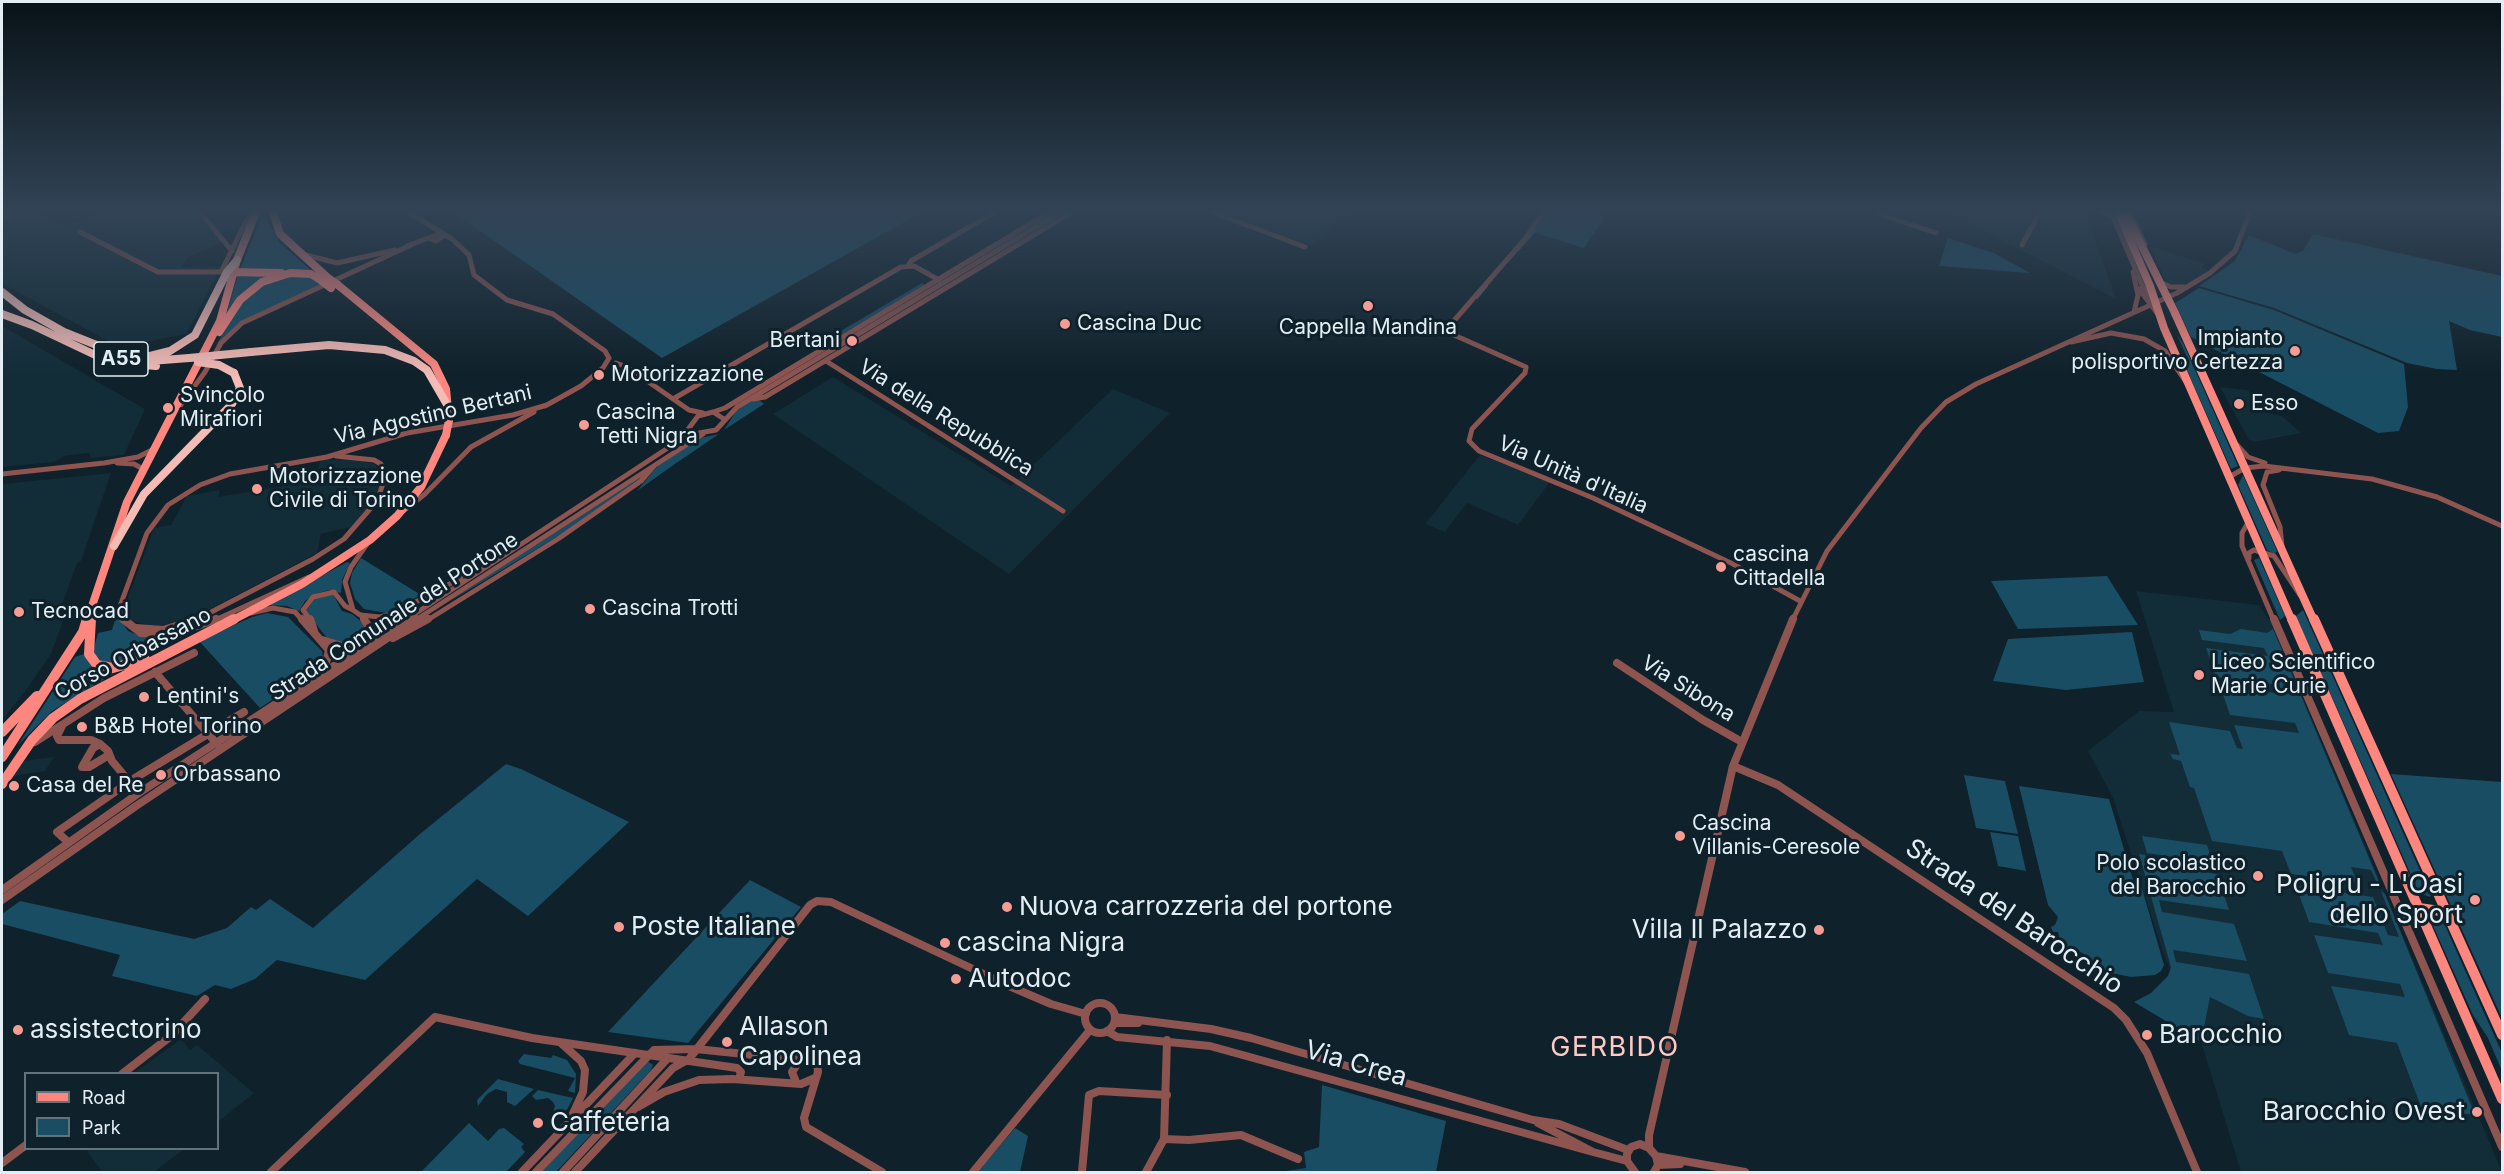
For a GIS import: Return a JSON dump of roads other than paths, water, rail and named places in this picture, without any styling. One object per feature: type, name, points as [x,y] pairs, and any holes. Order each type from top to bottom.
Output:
[{"type":"highway","points":[[59,330],[124,356],[142,358],[165,353],[182,345],[195,335],[232,267]]},
{"type":"highway","points":[[2,292],[25,310]]},
{"type":"highway","name":"A55","points":[[2,297],[59,330],[119,358],[188,361]]},
{"type":"highway","name":"A55","points":[[2,306],[32,325],[110,362],[144,366],[188,361]]},
{"type":"highway","points":[[3,314],[32,325]]},
{"type":"highway","points":[[188,361],[251,352],[329,345],[385,350],[414,361],[427,370],[449,408]]},
{"type":"highway","points":[[114,546],[144,494],[232,404],[240,388],[234,373],[213,363],[188,361]]},
{"type":"main road","points":[[312,267],[325,279]]},
{"type":"main road","points":[[2136,267],[2502,1099]]},
{"type":"main road","points":[[2151,267],[2185,335],[2502,1035]]},
{"type":"main road","points":[[208,347],[222,315],[228,272],[311,274],[325,279]]},
{"type":"main road","points":[[208,347],[247,291],[262,282],[290,273]]},
{"type":"main road","name":"Corso Orbassano","points":[[2,784],[26,748],[53,718],[80,699],[335,565],[370,540],[397,516],[429,475],[446,435],[449,420],[446,389],[434,364],[345,292],[325,279]]},
{"type":"main road","name":"Corso Orbassano","points":[[2,757],[57,674],[91,614],[127,502],[142,468],[208,347]]},
{"type":"main road","points":[[91,614],[88,646],[92,662],[104,668],[113,668],[147,658],[276,597]]},
{"type":"main road","points":[[2,732],[57,674]]},
{"type":"main road","points":[[2419,908],[2446,912]]},
{"type":"street","points":[[148,267],[158,272],[228,272],[229,267]]},
{"type":"street","points":[[167,423],[205,372],[222,343],[235,328],[251,318],[365,267]]},
{"type":"street","points":[[472,267],[474,275],[511,302],[540,308],[555,315],[605,351],[609,358]]},
{"type":"street","points":[[673,399],[893,271],[906,267]]},
{"type":"street","points":[[912,267],[952,285]]},
{"type":"street","points":[[708,413],[725,408],[812,353],[959,267]]},
{"type":"street","points":[[616,363],[616,358],[605,360],[606,365],[616,363],[627,367],[689,410],[718,413],[724,419],[749,399],[971,267]]},
{"type":"street","points":[[749,399],[765,397],[982,267]]},
{"type":"street","name":"Via Unità d'Italia","points":[[1501,267],[1445,330],[1526,367],[1526,373],[1472,429],[1469,441],[1479,451],[1593,498],[1671,537],[1733,564],[1800,601]]},
{"type":"street","points":[[2133,267],[2138,295],[2133,312]]},
{"type":"street","points":[[2134,267],[2152,303]]},
{"type":"street","points":[[2155,267],[2166,297]]},
{"type":"street","points":[[1745,1173],[1690,1164],[1657,1168],[1649,1148],[1649,1135],[1733,766],[1800,601],[1827,551],[1939,408],[1971,387],[2188,287],[2220,267]]},
{"type":"street","points":[[2162,283],[2174,287],[2188,287]]},
{"type":"street","points":[[2137,286],[2152,303]]},
{"type":"street","points":[[2068,342],[2079,342],[2095,335],[2111,333],[2144,339],[2165,351],[2190,386]]},
{"type":"street","name":"Via della Repubblica","points":[[812,353],[1063,511]]},
{"type":"street","name":"Via Agostino Bertani","points":[[397,516],[425,494],[471,447],[581,386],[606,365]]},
{"type":"street","name":"Via Agostino Bertani","points":[[327,457],[367,457],[381,464],[386,475],[377,501],[344,539],[314,559],[191,622],[163,630],[133,628],[123,621],[120,606],[147,533],[156,518],[168,505],[200,485],[218,477],[327,457],[406,433],[513,415],[547,405]]},
{"type":"street","points":[[689,410],[692,425],[703,434]]},
{"type":"street","name":"Strada Comunale del Portone","points":[[2,890],[140,793],[680,440],[692,425],[708,413]]},
{"type":"street","name":"Strada Comunale del Portone","points":[[2,900],[136,806],[354,660],[656,463],[703,434],[716,430],[724,419]]},
{"type":"street","points":[[2229,433],[2241,450],[2253,460],[2322,473]]},
{"type":"street","points":[[2,474],[104,463],[135,458],[152,450]]},
{"type":"street","points":[[104,463],[134,464],[142,468]]},
{"type":"street","name":"Strada Comunale del Portone","points":[[387,639],[401,636],[570,531],[641,481],[656,463]]},
{"type":"street","points":[[2229,477],[2245,468],[2264,466],[2372,480],[2411,489],[2462,507],[2502,526]]},
{"type":"street","points":[[2282,549],[2280,527],[2265,493],[2264,476],[2273,470],[2322,473]]},
{"type":"street","points":[[2249,521],[2241,540],[2502,1147]]},
{"type":"street","name":"Corso Orbassano","points":[[353,610],[346,596],[345,582],[351,567],[370,540]]},
{"type":"street","points":[[2249,558],[2251,551],[2262,551],[2279,560],[2291,584],[2307,603]]},
{"type":"street","points":[[360,615],[380,617],[394,614],[489,564]]},
{"type":"street","points":[[133,628],[150,635],[186,632],[335,565]]},
{"type":"street","name":"Corso Orbassano","points":[[315,633],[313,623],[303,610],[313,597],[334,592],[345,606],[360,615]]},
{"type":"street","name":"Corso Orbassano","points":[[234,620],[265,609],[288,610],[295,612],[322,640]]},
{"type":"street","points":[[354,660],[368,643],[372,632],[360,615]]},
{"type":"street","points":[[322,640],[342,646],[387,639]]},
{"type":"street","points":[[291,696],[326,663],[328,650],[322,640]]},
{"type":"street","name":"Corso Orbassano","points":[[26,748],[66,722],[194,652]]},
{"type":"street","name":"Via Sibona","points":[[1617,663],[1703,720],[1742,742]]},
{"type":"street","points":[[155,672],[217,744]]},
{"type":"street","points":[[69,842],[57,832],[130,782],[244,712]]},
{"type":"street","points":[[66,722],[57,732],[59,740],[91,740],[100,744],[140,793]]},
{"type":"street","points":[[100,744],[93,748],[82,767],[89,767],[109,755]]},
{"type":"street","name":"Strada del Barocchio","points":[[1733,766],[1778,785],[2114,1008],[2126,1020],[2147,1053],[2197,1173]]},
{"type":"street","points":[[575,1173],[673,1068],[685,1062],[810,905],[822,900],[831,902],[1051,1004],[1086,1014]]},
{"type":"street","points":[[125,1072],[171,1036],[205,999]]},
{"type":"street","points":[[1096,1004],[1105,1004],[1113,1009],[1115,1020],[1107,1031],[1098,1033],[1090,1030],[1085,1023],[1086,1014],[1096,1004]]},
{"type":"street","points":[[271,1173],[435,1017],[559,1042],[737,1068],[741,1072],[739,1079]]},
{"type":"street","name":"Via Crea","points":[[1115,1020],[1168,1023],[1251,1038],[1533,1120],[1559,1124],[1629,1150]]},
{"type":"street","points":[[973,1173],[1090,1030]]},
{"type":"street","name":"Via Crea","points":[[1107,1031],[1117,1037],[1167,1040],[1210,1046],[1247,1055],[1627,1161]]},
{"type":"street","points":[[1146,1173],[1148,1165],[1164,1139],[1167,1040]]},
{"type":"street","points":[[559,1042],[581,1060],[585,1070],[583,1092],[566,1128]]},
{"type":"street","points":[[536,1173],[647,1055],[654,1050],[668,1048],[813,1060],[817,1063],[818,1072],[804,1118],[806,1127],[882,1173]]},
{"type":"street","points":[[522,1173],[636,1053]]},
{"type":"street","points":[[563,1173],[667,1059]]},
{"type":"street","points":[[796,1082],[792,1072],[802,1060]]},
{"type":"street","points":[[630,1112],[664,1092],[692,1082],[739,1079],[806,1084],[815,1078]]},
{"type":"street","points":[[806,1084],[810,1098]]},
{"type":"street","points":[[1082,1173],[1089,1095],[1099,1090],[1167,1095]]},
{"type":"street","name":"Via Crea","points":[[1533,1120],[1593,1152]]},
{"type":"street","points":[[1164,1139],[1241,1135],[1298,1159]]},
{"type":"street","points":[[1635,1173],[1627,1161],[1629,1150],[1649,1135]]},
{"type":"street","points":[[1640,1144],[1649,1148]]},
{"type":"street","points":[[2,1163],[24,1146]]},
{"type":"waterway","points":[[1477,298],[1487,286]]},
{"type":"place","name":"Cappella Mandina","points":[[1368,306]]},
{"type":"place","name":"Cascina Duc","points":[[1065,324]]},
{"type":"place","name":"Bertani","points":[[852,341]]},
{"type":"place","name":"Impianto polisportivo Certezza","points":[[2295,351]]},
{"type":"place","name":"Motorizzazione","points":[[599,375]]},
{"type":"place","name":"Esso","points":[[2239,404]]},
{"type":"place","name":"Svincolo Mirafiori","points":[[168,408]]},
{"type":"place","name":"Cascina Tetti Nigra","points":[[584,425]]},
{"type":"place","name":"Motorizzazione Civile di Torino","points":[[257,489]]},
{"type":"place","name":"cascina Cittadella","points":[[1721,567]]},
{"type":"place","name":"Cascina Trotti","points":[[590,609]]},
{"type":"place","name":"Tecnocad","points":[[19,612]]},
{"type":"place","name":"Liceo Scientifico Marie Curie","points":[[2199,675]]},
{"type":"place","name":"Lentini's","points":[[144,697]]},
{"type":"place","name":"B&B Hotel Torino","points":[[82,727]]},
{"type":"place","name":"Orbassano","points":[[161,775]]},
{"type":"place","name":"Casa del Re","points":[[14,786]]},
{"type":"place","name":"Cascina Villanis-Ceresole","points":[[1680,836]]},
{"type":"place","name":"Polo scolastico del Barocchio","points":[[2258,876]]},
{"type":"place","name":"Poligru - L'Oasi dello Sport","points":[[2475,900]]},
{"type":"place","name":"Nuova carrozzeria del portone","points":[[1007,907]]},
{"type":"place","name":"Poste Italiane","points":[[619,927]]},
{"type":"place","name":"Villa Il Palazzo","points":[[1819,930]]},
{"type":"place","name":"cascina Nigra","points":[[945,943]]},
{"type":"place","name":"Autodoc","points":[[956,979]]},
{"type":"place","name":"assistectorino","points":[[18,1030]]},
{"type":"place","name":"Barocchio","points":[[2147,1035]]},
{"type":"place","name":"Allason Capolinea","points":[[727,1042]]},
{"type":"place","name":"Barocchio Ovest","points":[[2477,1112]]},
{"type":"place","name":"Caffeteria","points":[[538,1123]]},
{"type":"district","name":"GERBIDO","points":[[1615,1048]]}]
